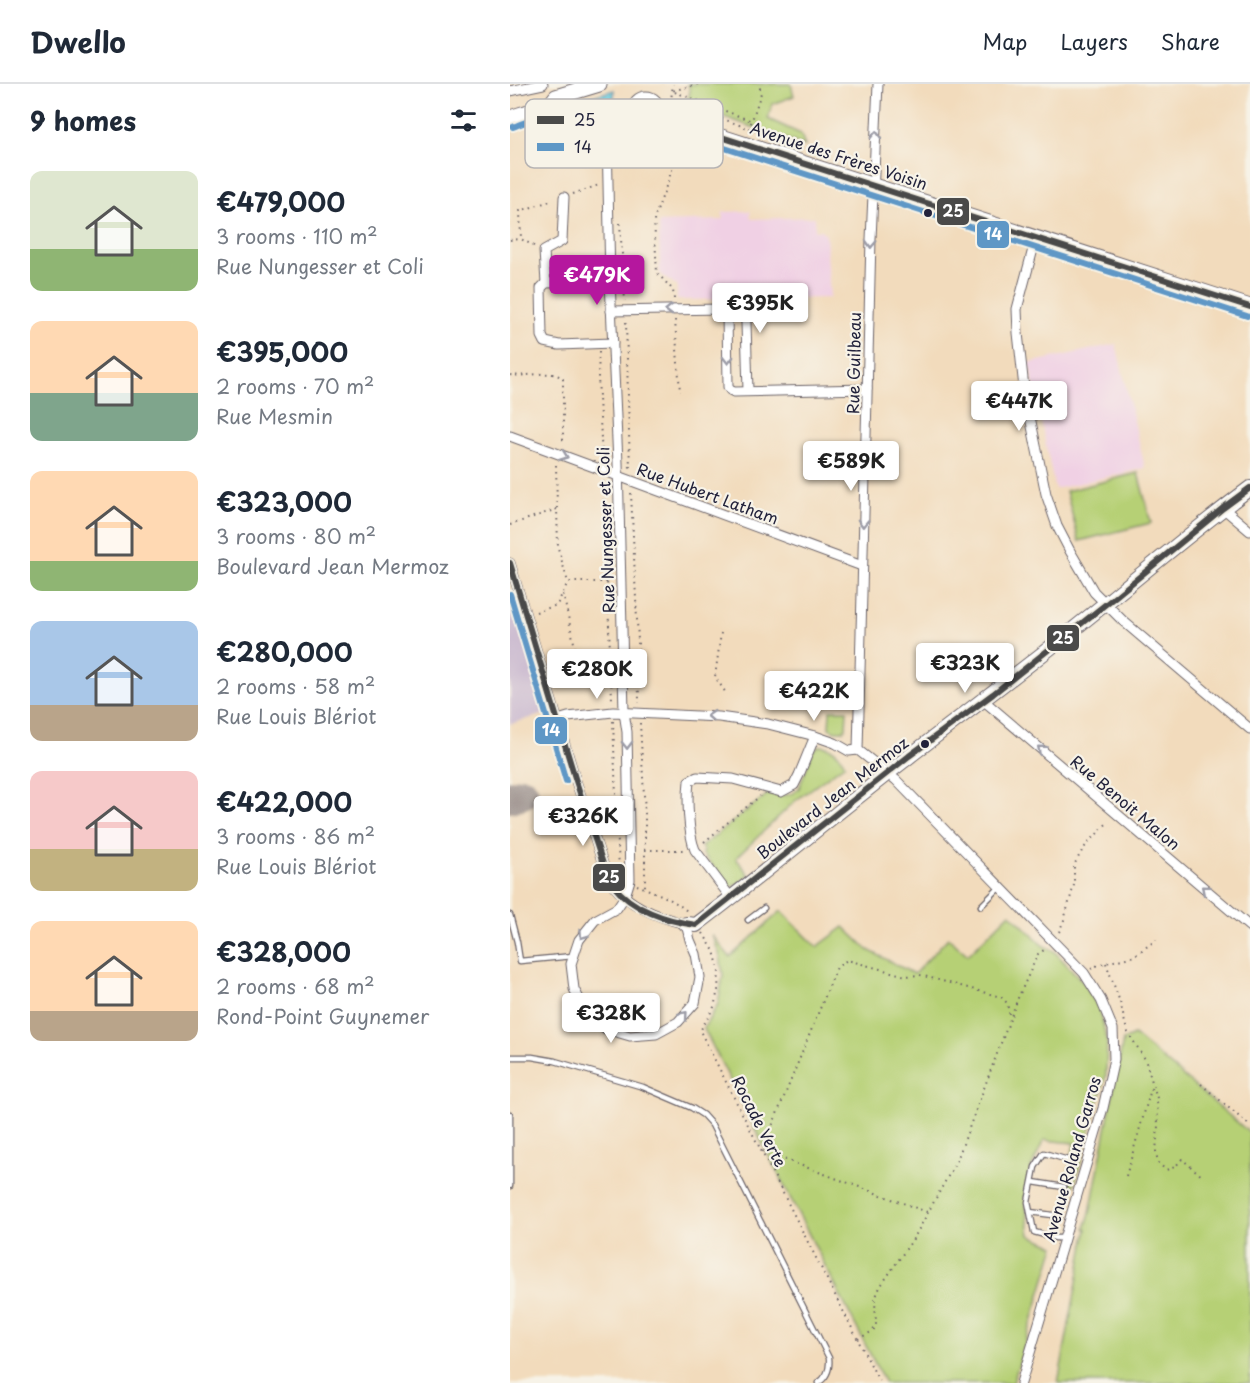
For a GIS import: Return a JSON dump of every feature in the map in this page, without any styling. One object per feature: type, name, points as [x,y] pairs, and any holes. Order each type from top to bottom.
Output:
[{"type":"main road","points":[[554,99],[556,96],[599,84]]},
{"type":"main road","points":[[510,118],[525,114]]},
{"type":"main road","name":"Avenue des Frères Voisin","points":[[723,138],[1250,307]]},
{"type":"street","points":[[510,91],[543,84]]},
{"type":"street","name":"Rue Guilbeau","points":[[858,750],[871,239],[878,84]]},
{"type":"street","name":"Rue Nungesser et Coli","points":[[607,168],[624,712],[627,726],[630,880],[625,896]]},
{"type":"street","points":[[546,283],[544,250],[562,241],[564,197]]},
{"type":"street","points":[[1036,238],[1017,309],[1018,333],[1024,388],[1046,494],[1058,526],[1094,592],[1123,621],[1250,729]]},
{"type":"street","points":[[610,281],[546,283],[541,288],[542,336],[545,342],[559,345],[613,343]]},
{"type":"street","points":[[611,311],[722,309],[745,316],[748,392]]},
{"type":"street","points":[[727,312],[728,387],[730,390],[748,392],[867,389]]},
{"type":"street","name":"Rue Hubert Latham","points":[[510,436],[862,566]]},
{"type":"street","name":"Boulevard Jean Mermoz","points":[[692,924],[731,898],[1250,488]]},
{"type":"street","points":[[1223,508],[1250,531]]},
{"type":"street","points":[[510,563],[606,873],[614,886],[625,896],[657,915],[672,921],[692,924],[690,940],[696,954],[700,977],[695,1003],[678,1022],[656,1034],[630,1036],[606,1029],[586,1012],[574,990],[571,964],[579,940],[595,920],[617,909],[625,896]]},
{"type":"street","name":"Rue Benoit Malon","points":[[983,700],[1250,927]]},
{"type":"street","points":[[558,720],[624,712],[744,720],[815,736],[849,751],[858,750],[887,774]]},
{"type":"street","points":[[731,898],[695,850],[692,841],[689,781],[697,777],[733,779],[781,792],[794,786],[815,736]]},
{"type":"street","name":"Avenue Roland Garros","points":[[887,774],[896,780],[1084,973],[1101,1000],[1113,1029],[1114,1059],[1103,1108],[1021,1383]]},
{"type":"lane","points":[[981,906],[1000,887]]},
{"type":"lane","points":[[748,920],[764,908]]},
{"type":"lane","points":[[510,915],[520,961],[573,956]]},
{"type":"lane","points":[[512,1057],[532,1057],[555,1061],[643,1087],[703,1115],[712,1125],[829,1358],[829,1371],[818,1383]]},
{"type":"lane","points":[[510,1114],[510,1186]]},
{"type":"lane","points":[[1064,1238],[1034,1232],[1028,1202],[1035,1167],[1044,1153],[1068,1160]]},
{"type":"lane","points":[[1032,1182],[1064,1188]]},
{"type":"lane","points":[[1030,1212],[1060,1216]]},
{"type":"path","points":[[693,99],[672,91],[698,84]]},
{"type":"path","points":[[749,129],[761,93],[759,84]]},
{"type":"path","points":[[723,110],[752,121]]},
{"type":"path","points":[[723,119],[794,146]]},
{"type":"path","points":[[672,168],[654,219],[657,273],[673,290],[680,392]]},
{"type":"path","points":[[521,239],[520,211],[602,184]]},
{"type":"path","points":[[620,221],[642,714],[645,888]]},
{"type":"path","points":[[510,240],[521,239],[544,250]]},
{"type":"path","points":[[602,343],[598,376],[618,870],[630,880]]},
{"type":"path","points":[[510,375],[535,376],[553,373],[560,375],[563,379],[557,509],[558,548],[568,582],[557,605],[526,615]]},
{"type":"path","points":[[816,455],[865,458]]},
{"type":"path","points":[[510,525],[557,509]]},
{"type":"path","points":[[568,582],[607,582]]},
{"type":"path","points":[[563,594],[579,665]]},
{"type":"path","points":[[721,633],[715,677],[726,693]]},
{"type":"path","points":[[544,674],[579,665],[610,663]]},
{"type":"path","points":[[645,850],[695,850],[769,789]]},
{"type":"path","points":[[858,1339],[873,1331],[876,1325],[875,1299],[880,1287],[915,1236],[957,1160],[1010,1018],[1038,954],[1054,942],[1064,920],[1074,885],[1074,864],[1083,849],[1116,813]]},
{"type":"path","name":"Rocade Verte","points":[[630,880],[681,906],[714,951],[719,970],[718,990],[714,1007],[700,1031],[880,1383]]},
{"type":"path","points":[[1084,973],[1098,965],[1134,956],[1156,940]]},
{"type":"path","points":[[927,1212],[762,1151],[837,967],[847,960],[906,976],[920,975],[1001,997],[1006,1004],[1010,1018]]},
{"type":"path","points":[[1106,963],[1120,1002],[1127,1031],[1144,1059],[1157,1098],[1156,1152],[1158,1163],[1166,1170],[1175,1167],[1182,1159],[1203,1177]]},
{"type":"path","points":[[1126,1176],[1152,1083]]},
{"type":"path","points":[[1201,1084],[1250,1126]]},
{"type":"shaded area","points":[[750,211],[751,219],[815,217],[815,230],[821,230],[826,235],[830,298],[677,300],[677,284],[672,284],[672,281],[660,273],[659,222],[723,220],[723,212]]},
{"type":"shaded area","points":[[1116,344],[1145,468],[1055,489],[1029,363]]},
{"type":"shaded area","points":[[510,595],[548,713],[510,724]]},
{"type":"green space","points":[[688,84],[791,84],[794,96],[772,104],[768,119],[801,134],[805,146],[723,117],[723,99],[687,99],[690,89]]},
{"type":"green space","points":[[1138,473],[1151,523],[1079,541],[1066,491]]},
{"type":"green space","points":[[830,710],[847,710],[846,728],[843,731],[829,728]]},
{"type":"green space","points":[[819,746],[835,751],[845,764],[795,801],[736,858],[749,875],[734,886],[729,886],[702,853],[704,851],[701,847],[769,793],[785,795],[796,791],[813,751]]},
{"type":"green space","points":[[781,911],[817,947],[844,927],[868,950],[914,974],[948,938],[968,955],[1010,913],[1042,945],[1054,951],[1084,983],[1100,1010],[1107,1043],[1106,1076],[1074,1186],[1067,1182],[1074,1143],[1044,1140],[1031,1168],[1025,1199],[1030,1235],[1055,1246],[1013,1383],[885,1383],[704,1029],[718,1004],[723,975],[720,956],[712,935],[730,957]]},
{"type":"green space","points":[[1134,1035],[1250,1133],[1250,1383],[1058,1383],[1087,1229],[1085,1228],[1090,1213],[1123,1040]]},
{"type":"water","points":[[614,90],[614,99],[591,99],[590,97]]},
{"type":"taxiway","points":[[510,797],[523,793]]},
{"type":"transit line","name":"14","points":[[513,127],[525,122]]},
{"type":"transit line","name":"25","points":[[723,138],[1250,307]]},
{"type":"transit line","name":"14","points":[[723,148],[1247,316]]},
{"type":"transit line","name":"25","points":[[510,563],[606,873],[621,894],[640,908],[673,921],[696,925],[909,756],[993,694],[1250,488]]},
{"type":"transit line","name":"14","points":[[510,594],[566,781]]}]
